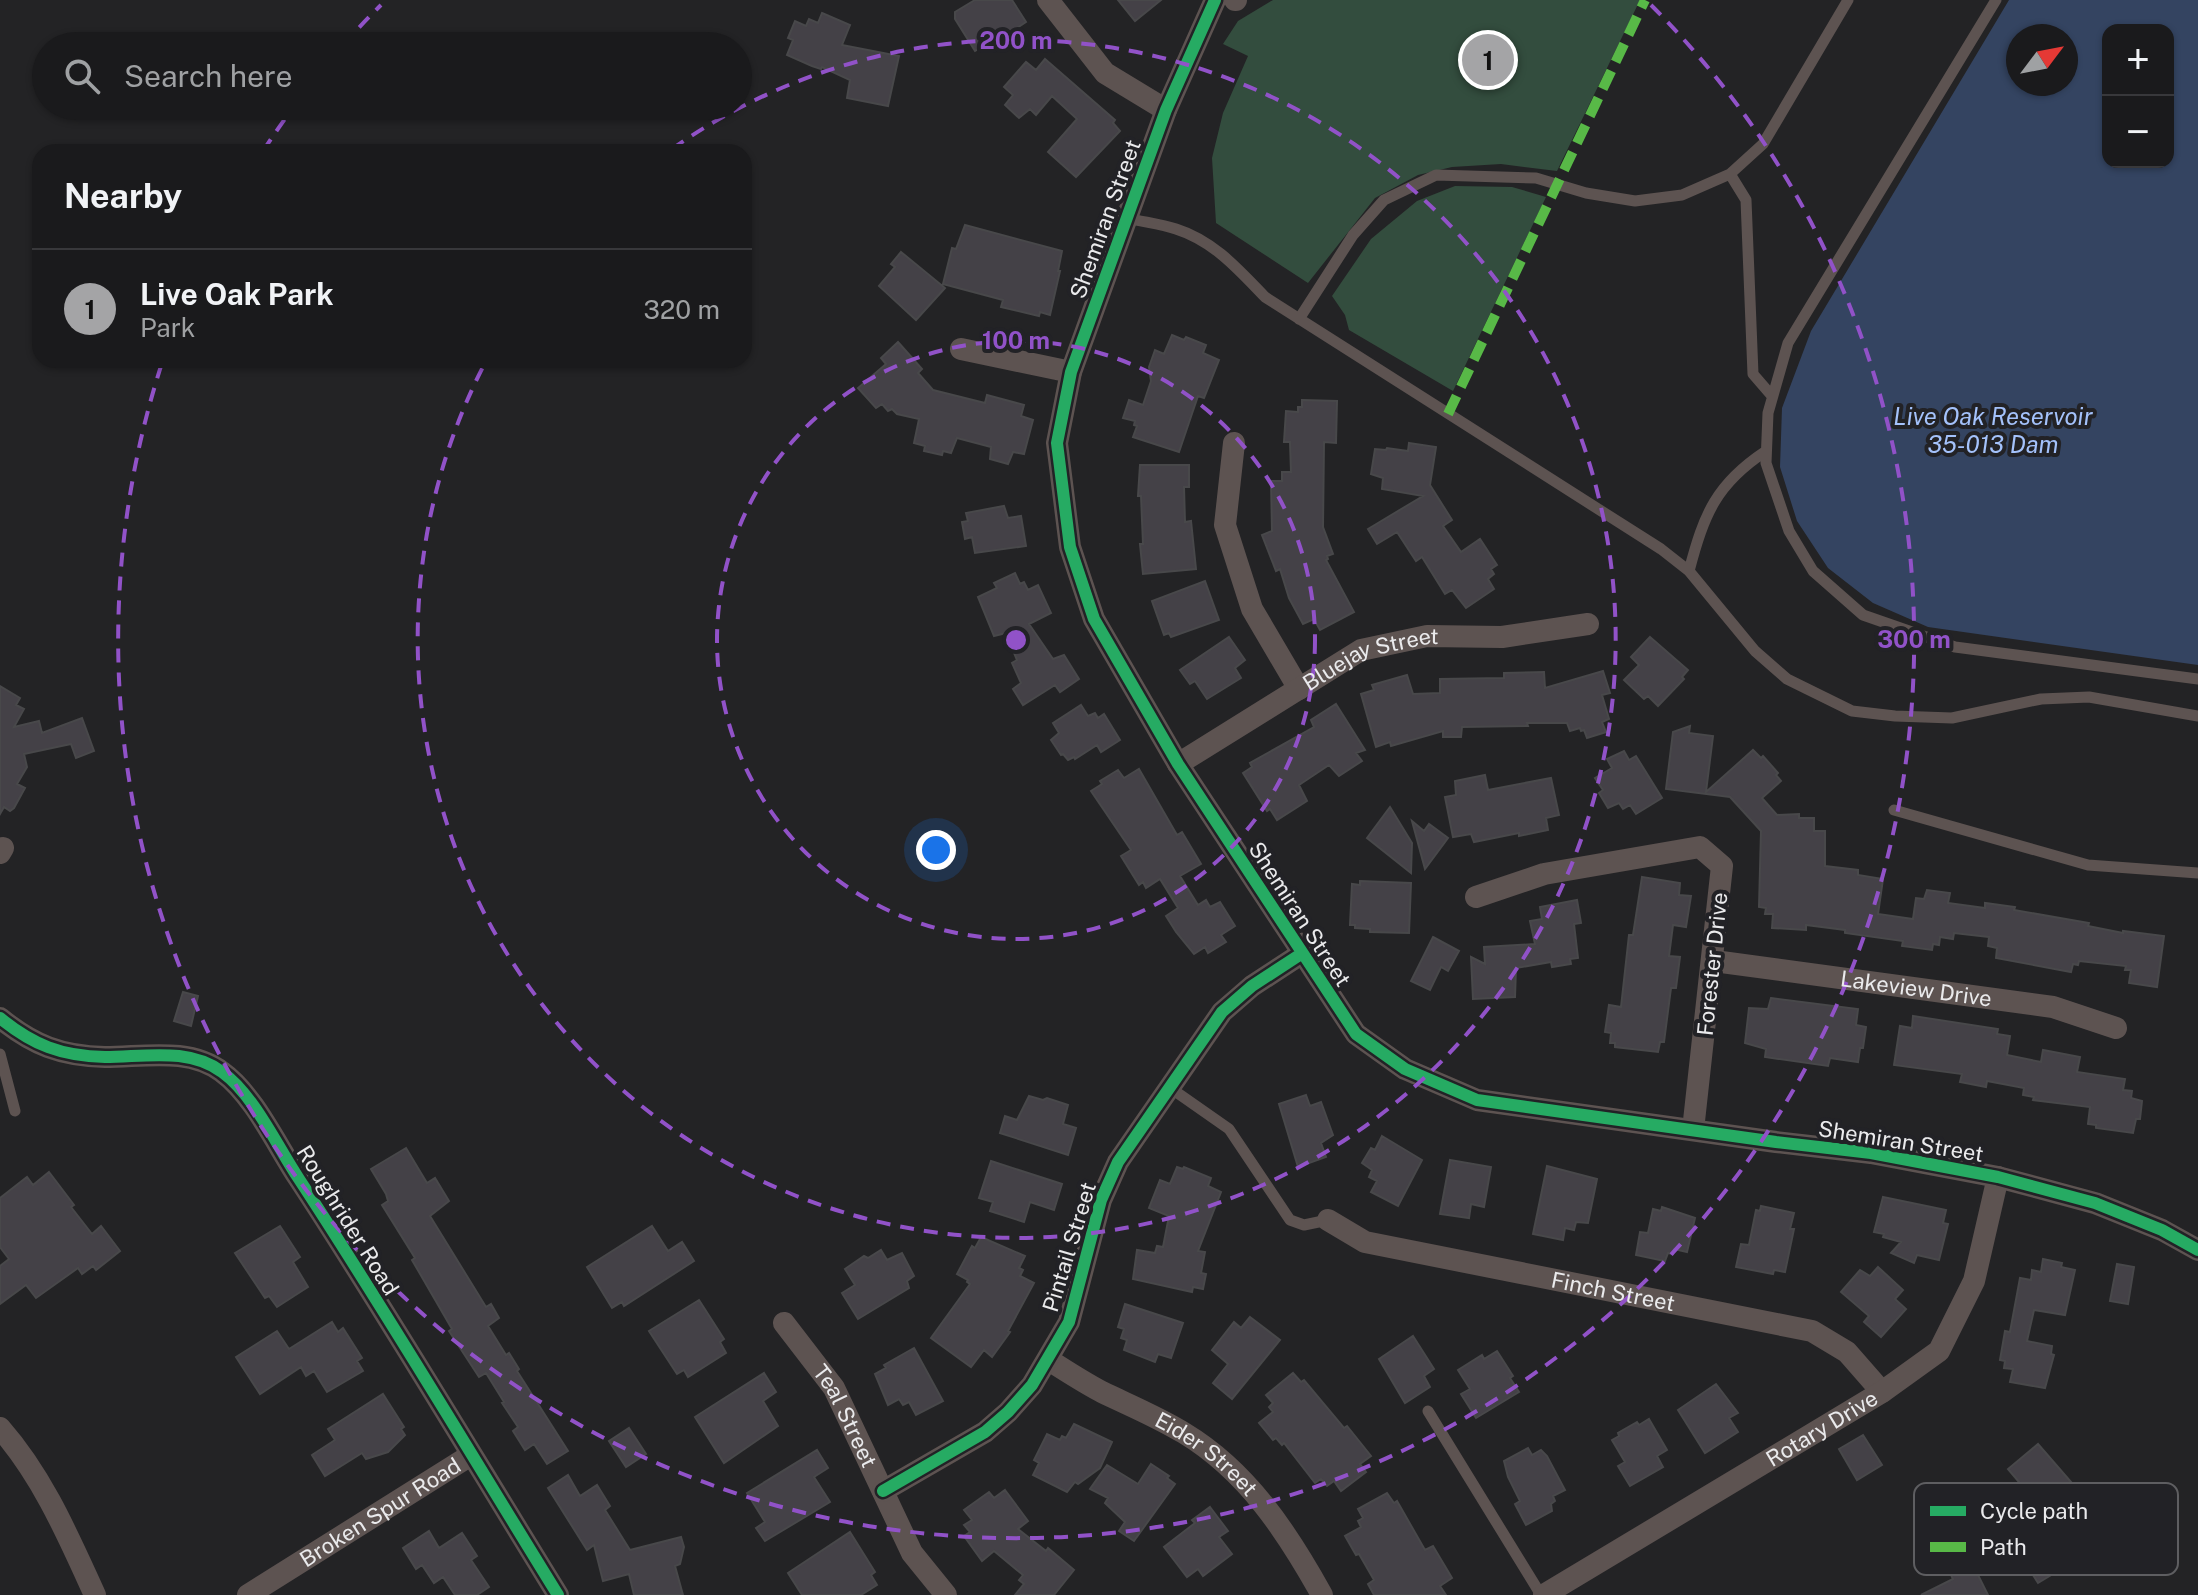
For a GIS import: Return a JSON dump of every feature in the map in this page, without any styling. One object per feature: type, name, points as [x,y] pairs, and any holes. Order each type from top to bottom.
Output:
[{"type":"street","points":[[1048,0],[1105,73],[1166,110]]},
{"type":"street","name":"Shemiran Street","points":[[1215,0],[1166,110],[1071,372],[1057,443],[1070,547],[1094,619],[1178,764],[1356,1034],[1405,1069],[1477,1100],[1871,1153],[1998,1177],[2095,1203],[2162,1230],[2198,1250]]},
{"type":"street","points":[[961,349],[1071,372]]},
{"type":"street","points":[[1234,443],[1225,525],[1252,609],[1299,689]]},
{"type":"street","name":"Bluejay Street","points":[[1178,764],[1361,650],[1427,636],[1502,637],[1588,624]]},
{"type":"street","name":"Forester Drive","points":[[1476,897],[1544,874],[1700,847],[1722,866],[1714,961],[1693,1130]]},
{"type":"street","name":"Pintail Street","points":[[883,1491],[985,1432],[1008,1412],[1049,1360],[1069,1322],[1101,1200],[1118,1162],[1222,1012],[1252,986],[1301,954]]},
{"type":"street","name":"Lakeview Drive","points":[[1714,961],[2053,1007],[2116,1028]]},
{"type":"street","name":"Roughrider Road","points":[[0,1018],[26,1039],[53,1050],[104,1057],[133,1055],[200,1059],[222,1072],[240,1089],[322,1214],[558,1595]]},
{"type":"street","name":"Rotary Drive","points":[[1542,1595],[1882,1392],[1939,1351],[1974,1281],[1998,1177]]},
{"type":"street","name":"Finch Street","points":[[1328,1220],[1365,1242],[1812,1331],[1847,1352],[1882,1392]]},
{"type":"street","name":"Teal Street","points":[[784,1323],[834,1388],[912,1553],[946,1595]]},
{"type":"street","name":"Eider Street","points":[[1049,1360],[1098,1390],[1185,1433],[1218,1458],[1244,1481],[1278,1523],[1322,1595]]},
{"type":"street","points":[[0,1428],[36,1475],[56,1510],[95,1595]]},
{"type":"street","name":"Broken Spur Road","points":[[248,1595],[471,1455]]},
{"type":"lane","points":[[1299,319],[1353,235],[1384,200],[1436,175],[1536,178],[1586,193],[1635,201],[1682,195],[1730,174],[1763,144],[1848,0]]},
{"type":"lane","points":[[1996,0],[1788,343],[1768,413],[1766,463],[1789,531],[1813,571],[1863,615],[1955,647],[2198,679]]},
{"type":"lane","points":[[1730,174],[1746,200],[1753,374],[1772,396]]},
{"type":"lane","points":[[1127,218],[1177,229],[1206,242],[1228,258],[1265,297],[1661,549],[1689,571],[1755,651],[1787,679],[1852,711],[1952,718],[2041,699],[2089,697],[2198,716]]},
{"type":"lane","points":[[1689,571],[1705,523],[1723,485],[1766,451]]},
{"type":"lane","points":[[1894,810],[2088,865],[2198,873]]},
{"type":"lane","points":[[0,1054],[15,1111]]},
{"type":"lane","points":[[1169,1087],[1229,1129],[1290,1220],[1304,1225],[1328,1220]]},
{"type":"lane","points":[[1428,1411],[1542,1595]]},
{"type":"green space","points":[[1273,0],[1640,0],[1557,171],[1501,164],[1452,167],[1418,175],[1375,198],[1308,283],[1216,223],[1212,158],[1223,113],[1248,56],[1223,44],[1238,21]]},
{"type":"green space","points":[[1455,186],[1512,187],[1546,197],[1453,391],[1349,330],[1345,315],[1332,296],[1371,239],[1417,201]]},
{"type":"water","name":"Live Oak Reservoir 35-013 Dam","points":[[2009,0],[2198,0],[2198,665],[1928,627],[1873,603],[1828,568],[1797,521],[1780,467],[1782,408],[1811,331]]},
{"type":"building","points":[[975,0],[1012,0],[1026,22],[984,50],[982,47],[975,51],[955,19],[955,12]]},
{"type":"building","points":[[1118,0],[1161,0],[1135,21]]},
{"type":"building","points":[[822,13],[850,25],[842,45],[899,56],[888,106],[847,98],[850,80],[787,55],[793,40],[788,38],[795,21],[806,26],[809,19],[818,23]]},
{"type":"building","points":[[1045,59],[1115,120],[1113,123],[1120,131],[1076,177],[1048,152],[1077,119],[1052,96],[1036,115],[1030,109],[1019,118],[1005,105],[1013,95],[1004,87],[1026,62],[1036,70]]},
{"type":"building","points":[[965,225],[1062,251],[1050,315],[1040,312],[1039,316],[1001,307],[1003,300],[943,284],[952,248],[956,249]]},
{"type":"building","points":[[901,252],[945,288],[916,320],[879,286],[895,267],[891,264]]},
{"type":"building","points":[[1172,335],[1206,345],[1203,353],[1219,360],[1204,398],[1198,396],[1179,452],[1133,437],[1137,426],[1134,425],[1135,421],[1123,418],[1129,400],[1143,405],[1151,381],[1149,367],[1155,350],[1164,354]]},
{"type":"building","points":[[898,342],[922,369],[918,373],[933,390],[985,403],[987,395],[1024,405],[1021,416],[1033,420],[1024,454],[1013,452],[1008,464],[990,459],[991,447],[957,438],[951,453],[943,451],[942,455],[924,451],[925,446],[914,443],[919,419],[897,414],[892,409],[888,411],[882,404],[876,408],[858,388],[886,364],[881,358]]},
{"type":"building","points":[[1302,400],[1337,401],[1336,443],[1324,442],[1323,527],[1333,554],[1326,560],[1354,612],[1320,630],[1314,619],[1303,624],[1262,535],[1272,531],[1271,481],[1282,481],[1282,472],[1291,472],[1290,442],[1284,442],[1286,411],[1298,412]]},
{"type":"building","points":[[1409,443],[1436,447],[1430,485],[1452,520],[1443,526],[1461,552],[1480,539],[1497,565],[1491,569],[1494,574],[1488,579],[1494,589],[1466,608],[1452,590],[1445,594],[1422,557],[1416,561],[1397,532],[1377,544],[1368,529],[1423,496],[1382,489],[1383,478],[1371,474],[1375,449],[1408,451]]},
{"type":"building","points":[[1140,465],[1189,465],[1189,487],[1184,487],[1185,522],[1191,521],[1196,569],[1143,574],[1141,496],[1138,496]]},
{"type":"building","points":[[1004,506],[1008,518],[1021,516],[1026,546],[975,553],[972,537],[965,539],[962,522],[968,521],[966,513]]},
{"type":"building","points":[[1015,573],[1020,584],[1024,582],[1028,590],[1038,585],[1051,613],[1029,624],[1053,659],[1064,655],[1079,679],[1060,692],[1055,685],[1023,705],[1013,689],[1021,683],[1012,663],[1017,660],[1006,633],[994,636],[978,597],[997,588],[994,583]]},
{"type":"building","points":[[1205,581],[1219,620],[1171,637],[1169,633],[1164,635],[1152,601]]},
{"type":"building","points":[[1229,637],[1245,660],[1235,668],[1241,678],[1207,699],[1195,681],[1190,684],[1180,670]]},
{"type":"building","points":[[1650,637],[1688,670],[1682,677],[1684,679],[1658,706],[1648,696],[1644,699],[1624,680],[1639,665],[1631,657]]},
{"type":"building","points":[[1603,671],[1610,693],[1602,695],[1609,719],[1602,722],[1606,732],[1587,738],[1580,728],[1570,731],[1567,723],[1527,723],[1528,726],[1462,727],[1461,737],[1443,737],[1443,731],[1391,746],[1390,742],[1376,747],[1361,694],[1374,690],[1372,685],[1407,675],[1413,694],[1440,693],[1440,679],[1504,678],[1504,673],[1544,672],[1545,688]]},
{"type":"building","points":[[0,686],[20,698],[16,705],[24,709],[14,727],[39,721],[42,733],[82,718],[94,751],[76,758],[71,744],[24,754],[27,767],[17,784],[25,788],[14,808],[10,811],[4,807],[0,814]]},
{"type":"building","points":[[1336,704],[1365,750],[1356,753],[1362,761],[1339,776],[1329,765],[1299,785],[1307,801],[1277,820],[1270,809],[1267,811],[1243,773],[1252,767],[1250,763],[1314,727],[1311,720]]},
{"type":"building","points":[[1081,705],[1088,716],[1095,713],[1098,718],[1104,714],[1120,740],[1101,752],[1097,745],[1068,760],[1051,740],[1059,733],[1053,723]]},
{"type":"building","points":[[1690,726],[1689,733],[1713,736],[1706,792],[1753,750],[1761,758],[1763,756],[1781,781],[1762,798],[1777,815],[1799,814],[1799,818],[1814,818],[1814,831],[1825,831],[1825,866],[1858,870],[1858,875],[1883,879],[1878,914],[1913,919],[1916,898],[1924,899],[1927,890],[1950,893],[1948,903],[1985,908],[1985,903],[2015,907],[2014,910],[2089,923],[2088,926],[2123,933],[2164,936],[2157,987],[2129,983],[2131,970],[2125,970],[2126,966],[2079,961],[2078,965],[2073,964],[2071,972],[1996,958],[1997,948],[1988,946],[1989,937],[1954,933],[1953,939],[1940,937],[1939,945],[1933,944],[1932,950],[1902,946],[1903,941],[1845,933],[1845,930],[1806,925],[1806,930],[1772,928],[1773,914],[1765,914],[1766,908],[1759,907],[1761,831],[1730,797],[1666,789],[1673,732]]},
{"type":"building","points":[[1624,751],[1629,760],[1636,756],[1662,798],[1636,814],[1630,805],[1623,809],[1619,803],[1608,808],[1599,793],[1603,790],[1595,778],[1612,768],[1607,759]]},
{"type":"building","points":[[1139,769],[1177,835],[1182,832],[1201,864],[1180,876],[1198,905],[1206,900],[1210,907],[1220,902],[1235,926],[1221,935],[1226,942],[1208,953],[1205,947],[1194,954],[1176,932],[1166,916],[1178,908],[1160,879],[1146,888],[1143,882],[1139,885],[1121,856],[1131,850],[1091,791],[1118,770],[1124,778]]},
{"type":"building","points":[[1485,775],[1488,790],[1551,778],[1559,815],[1546,818],[1548,830],[1474,842],[1471,834],[1453,837],[1445,797],[1456,795],[1455,781]]},
{"type":"building","points":[[1390,807],[1412,843],[1411,873],[1367,838]]},
{"type":"building","points":[[1412,821],[1424,831],[1429,824],[1448,838],[1425,869]]},
{"type":"building","points":[[1642,877],[1680,883],[1679,895],[1691,896],[1686,927],[1673,925],[1669,956],[1680,957],[1676,988],[1671,988],[1664,1042],[1660,1042],[1658,1052],[1615,1047],[1615,1043],[1610,1043],[1611,1033],[1605,1032],[1609,1005],[1621,1007],[1629,935],[1633,935]]},
{"type":"building","points":[[1360,881],[1411,883],[1409,933],[1370,932],[1370,929],[1350,925],[1352,884],[1360,885]]},
{"type":"building","points":[[1577,900],[1581,923],[1574,924],[1578,958],[1570,959],[1571,964],[1552,967],[1551,962],[1516,968],[1515,997],[1473,999],[1471,957],[1485,964],[1484,947],[1535,944],[1530,921],[1542,919],[1540,907]]},
{"type":"building","points":[[1433,937],[1459,951],[1448,971],[1441,967],[1430,990],[1411,981]]},
{"type":"building","points":[[183,992],[198,996],[191,1026],[174,1021]]},
{"type":"building","points":[[1771,998],[1858,1009],[1856,1025],[1866,1027],[1858,1062],[1830,1058],[1828,1066],[1765,1057],[1766,1049],[1745,1043],[1749,1008],[1768,1009]]},
{"type":"building","points":[[1913,1016],[1998,1029],[1997,1034],[2010,1036],[2007,1055],[2041,1062],[2043,1050],[2080,1057],[2077,1072],[2125,1079],[2123,1090],[2132,1091],[2131,1098],[2142,1101],[2140,1119],[2136,1119],[2133,1133],[2096,1128],[2096,1125],[2088,1124],[2090,1107],[2033,1100],[2034,1097],[2023,1095],[2024,1088],[1987,1081],[1986,1087],[1960,1082],[1962,1074],[1894,1065],[1900,1026],[1912,1028]]},
{"type":"building","points":[[1306,1095],[1310,1106],[1321,1102],[1333,1135],[1321,1143],[1326,1157],[1298,1167],[1279,1104]]},
{"type":"building","points":[[1029,1096],[1068,1105],[1063,1124],[1076,1128],[1068,1155],[1000,1133],[1005,1116],[1017,1120]]},
{"type":"building","points":[[1382,1136],[1422,1160],[1398,1206],[1371,1192],[1377,1181],[1369,1177],[1372,1170],[1362,1163],[1371,1148],[1375,1150]]},
{"type":"building","points":[[406,1148],[427,1183],[435,1178],[449,1201],[430,1216],[486,1307],[491,1304],[499,1318],[488,1326],[506,1355],[509,1353],[519,1369],[517,1371],[568,1451],[547,1464],[534,1444],[525,1450],[513,1431],[518,1427],[486,1373],[479,1377],[449,1331],[452,1329],[412,1260],[415,1258],[382,1205],[388,1201],[386,1194],[371,1169]]},
{"type":"building","points":[[1450,1160],[1491,1167],[1484,1207],[1471,1204],[1469,1218],[1440,1214]]},
{"type":"building","points":[[991,1161],[1062,1184],[1054,1210],[1030,1202],[1024,1222],[990,1211],[993,1202],[979,1198]]},
{"type":"building","points":[[1547,1166],[1597,1179],[1588,1223],[1576,1222],[1574,1230],[1565,1228],[1563,1240],[1533,1234]]},
{"type":"building","points":[[1177,1167],[1211,1178],[1208,1186],[1221,1192],[1198,1251],[1205,1252],[1201,1273],[1206,1274],[1203,1289],[1193,1287],[1192,1292],[1133,1279],[1137,1250],[1155,1253],[1157,1246],[1163,1247],[1169,1216],[1149,1208],[1160,1180],[1170,1184]]},
{"type":"building","points":[[49,1172],[92,1234],[101,1226],[120,1251],[96,1270],[93,1266],[82,1274],[78,1268],[36,1298],[26,1285],[0,1304],[0,1266],[9,1259],[0,1247],[0,1198],[27,1177],[33,1185]]},
{"type":"building","points":[[1883,1197],[1946,1210],[1943,1223],[1948,1224],[1939,1260],[1917,1255],[1914,1263],[1891,1253],[1901,1242],[1874,1232]]},
{"type":"building","points":[[1761,1206],[1794,1213],[1790,1229],[1794,1229],[1785,1272],[1774,1270],[1773,1274],[1736,1267],[1741,1244],[1749,1245],[1756,1210],[1760,1211]]},
{"type":"building","points":[[1662,1207],[1695,1218],[1687,1252],[1674,1249],[1665,1261],[1636,1255],[1640,1232],[1648,1233],[1653,1209],[1661,1211]]},
{"type":"building","points":[[280,1226],[300,1257],[293,1262],[308,1287],[277,1307],[269,1296],[265,1298],[235,1253]]},
{"type":"building","points":[[652,1226],[668,1251],[682,1242],[694,1261],[624,1306],[622,1302],[612,1308],[587,1267]]},
{"type":"building","points":[[981,1237],[1025,1256],[1019,1268],[1023,1270],[1020,1276],[1034,1283],[1010,1332],[992,1357],[984,1350],[971,1367],[931,1338],[970,1284],[957,1274],[972,1246],[975,1248]]},
{"type":"building","points":[[881,1250],[887,1260],[902,1253],[914,1276],[907,1281],[909,1288],[858,1319],[842,1293],[855,1285],[845,1269],[864,1256],[868,1258]]},
{"type":"building","points":[[2043,1259],[2075,1270],[2065,1315],[2034,1310],[2027,1341],[2052,1346],[2051,1354],[2054,1355],[2045,1388],[2010,1382],[2013,1369],[2004,1368],[2005,1361],[2000,1360],[2005,1331],[2010,1332],[2020,1278],[2031,1280],[2032,1270],[2041,1272]]},
{"type":"building","points":[[2117,1264],[2134,1267],[2128,1304],[2110,1301]]},
{"type":"building","points":[[1878,1267],[1903,1290],[1895,1299],[1906,1309],[1881,1337],[1864,1322],[1869,1316],[1841,1292],[1860,1270],[1870,1276]]},
{"type":"building","points":[[699,1300],[724,1339],[720,1342],[726,1353],[688,1377],[684,1370],[677,1374],[649,1331]]},
{"type":"building","points":[[1125,1304],[1183,1323],[1171,1358],[1158,1354],[1155,1362],[1124,1350],[1127,1340],[1121,1338],[1124,1329],[1118,1327]]},
{"type":"building","points":[[1250,1317],[1280,1340],[1232,1399],[1213,1383],[1228,1364],[1212,1350],[1234,1322],[1241,1328]]},
{"type":"building","points":[[332,1322],[338,1332],[343,1328],[362,1358],[357,1361],[363,1371],[327,1392],[314,1371],[306,1376],[301,1367],[260,1394],[236,1357],[277,1331],[289,1349]]},
{"type":"building","points":[[1413,1336],[1434,1369],[1424,1376],[1430,1387],[1405,1403],[1379,1359]]},
{"type":"building","points":[[914,1348],[943,1401],[916,1415],[909,1402],[903,1405],[899,1399],[888,1405],[875,1374],[886,1368],[884,1365]]},
{"type":"building","points":[[1497,1351],[1519,1392],[1476,1418],[1461,1394],[1470,1389],[1458,1370],[1482,1355],[1484,1359]]},
{"type":"building","points":[[764,1373],[776,1392],[763,1401],[778,1426],[724,1463],[695,1417]]},
{"type":"building","points":[[1293,1373],[1301,1382],[1304,1380],[1371,1456],[1360,1464],[1366,1472],[1341,1491],[1334,1481],[1327,1486],[1321,1479],[1315,1483],[1284,1443],[1282,1445],[1276,1438],[1273,1440],[1259,1423],[1273,1412],[1269,1407],[1273,1403],[1266,1395]]},
{"type":"building","points":[[1716,1384],[1738,1413],[1729,1418],[1738,1432],[1705,1453],[1678,1410]]},
{"type":"building","points":[[383,1394],[404,1427],[401,1429],[405,1435],[388,1452],[366,1459],[362,1453],[325,1476],[312,1455],[335,1440],[328,1429]]},
{"type":"building","points":[[1649,1419],[1667,1450],[1657,1456],[1663,1467],[1630,1486],[1618,1466],[1625,1462],[1612,1440],[1637,1422],[1639,1425]]},
{"type":"building","points":[[1074,1424],[1112,1442],[1100,1468],[1078,1484],[1075,1482],[1067,1492],[1033,1475],[1039,1463],[1034,1460],[1047,1434],[1060,1440],[1062,1436],[1066,1438]]},
{"type":"building","points":[[629,1428],[646,1454],[626,1467],[609,1441]]},
{"type":"building","points":[[1863,1435],[1882,1465],[1857,1480],[1839,1449]]},
{"type":"building","points":[[2038,1444],[2071,1482],[2018,1483],[2008,1469]]},
{"type":"building","points":[[1528,1448],[1532,1455],[1541,1450],[1547,1456],[1565,1490],[1553,1496],[1552,1511],[1526,1525],[1515,1504],[1520,1501],[1504,1461]]},
{"type":"building","points":[[817,1450],[828,1468],[814,1477],[830,1502],[765,1541],[756,1528],[765,1522],[747,1493]]},
{"type":"building","points":[[1151,1464],[1175,1484],[1134,1541],[1119,1531],[1125,1522],[1105,1503],[1108,1498],[1090,1489],[1107,1465],[1138,1484]]},
{"type":"building","points":[[568,1475],[580,1496],[597,1485],[610,1506],[605,1510],[630,1550],[681,1537],[684,1547],[680,1564],[675,1566],[683,1595],[634,1595],[629,1574],[603,1581],[594,1545],[587,1550],[548,1488]]},
{"type":"building","points":[[1005,1490],[1028,1521],[1018,1529],[1074,1570],[1054,1595],[1015,1595],[1024,1584],[1019,1580],[1023,1575],[994,1551],[982,1561],[964,1536],[970,1532],[964,1525],[972,1520],[964,1510],[989,1492],[994,1498]]},
{"type":"building","points":[[1387,1493],[1394,1503],[1397,1501],[1425,1550],[1433,1546],[1452,1578],[1440,1586],[1446,1595],[1374,1595],[1368,1584],[1374,1580],[1345,1536],[1361,1527],[1358,1521],[1363,1518],[1358,1509]]},
{"type":"building","points":[[1210,1507],[1228,1531],[1219,1537],[1232,1554],[1203,1576],[1198,1569],[1187,1577],[1164,1547]]},
{"type":"building","points":[[429,1531],[439,1548],[462,1533],[477,1556],[471,1560],[489,1587],[477,1595],[455,1595],[443,1577],[434,1583],[422,1565],[416,1569],[403,1548]]},
{"type":"building","points":[[850,1532],[875,1572],[871,1575],[877,1585],[861,1595],[802,1595],[788,1573]]},
{"type":"building","points":[[1951,1575],[1978,1575],[1988,1595],[1921,1595],[1953,1579]]},
{"type":"building","points":[[2033,1575],[2051,1575],[2038,1583]]},
{"type":"marked path","points":[[1448,414],[1645,0]]},
{"type":"cycle path","points":[[1215,0],[1166,110],[1071,372],[1057,443],[1070,547],[1094,619],[1178,764],[1356,1034],[1405,1069],[1477,1100],[1871,1153],[1998,1177],[2095,1203],[2162,1230],[2198,1250]]},
{"type":"cycle path","points":[[883,1491],[985,1432],[1032,1385],[1069,1322],[1101,1200],[1118,1162],[1222,1012],[1252,986],[1301,954]]},
{"type":"cycle path","points":[[0,1018],[36,1042],[61,1051],[105,1057],[181,1056],[209,1064],[234,1082],[264,1122],[398,1334],[558,1595]]},
{"type":"place","name":"Live Oak Park","points":[[1488,60]]}]
